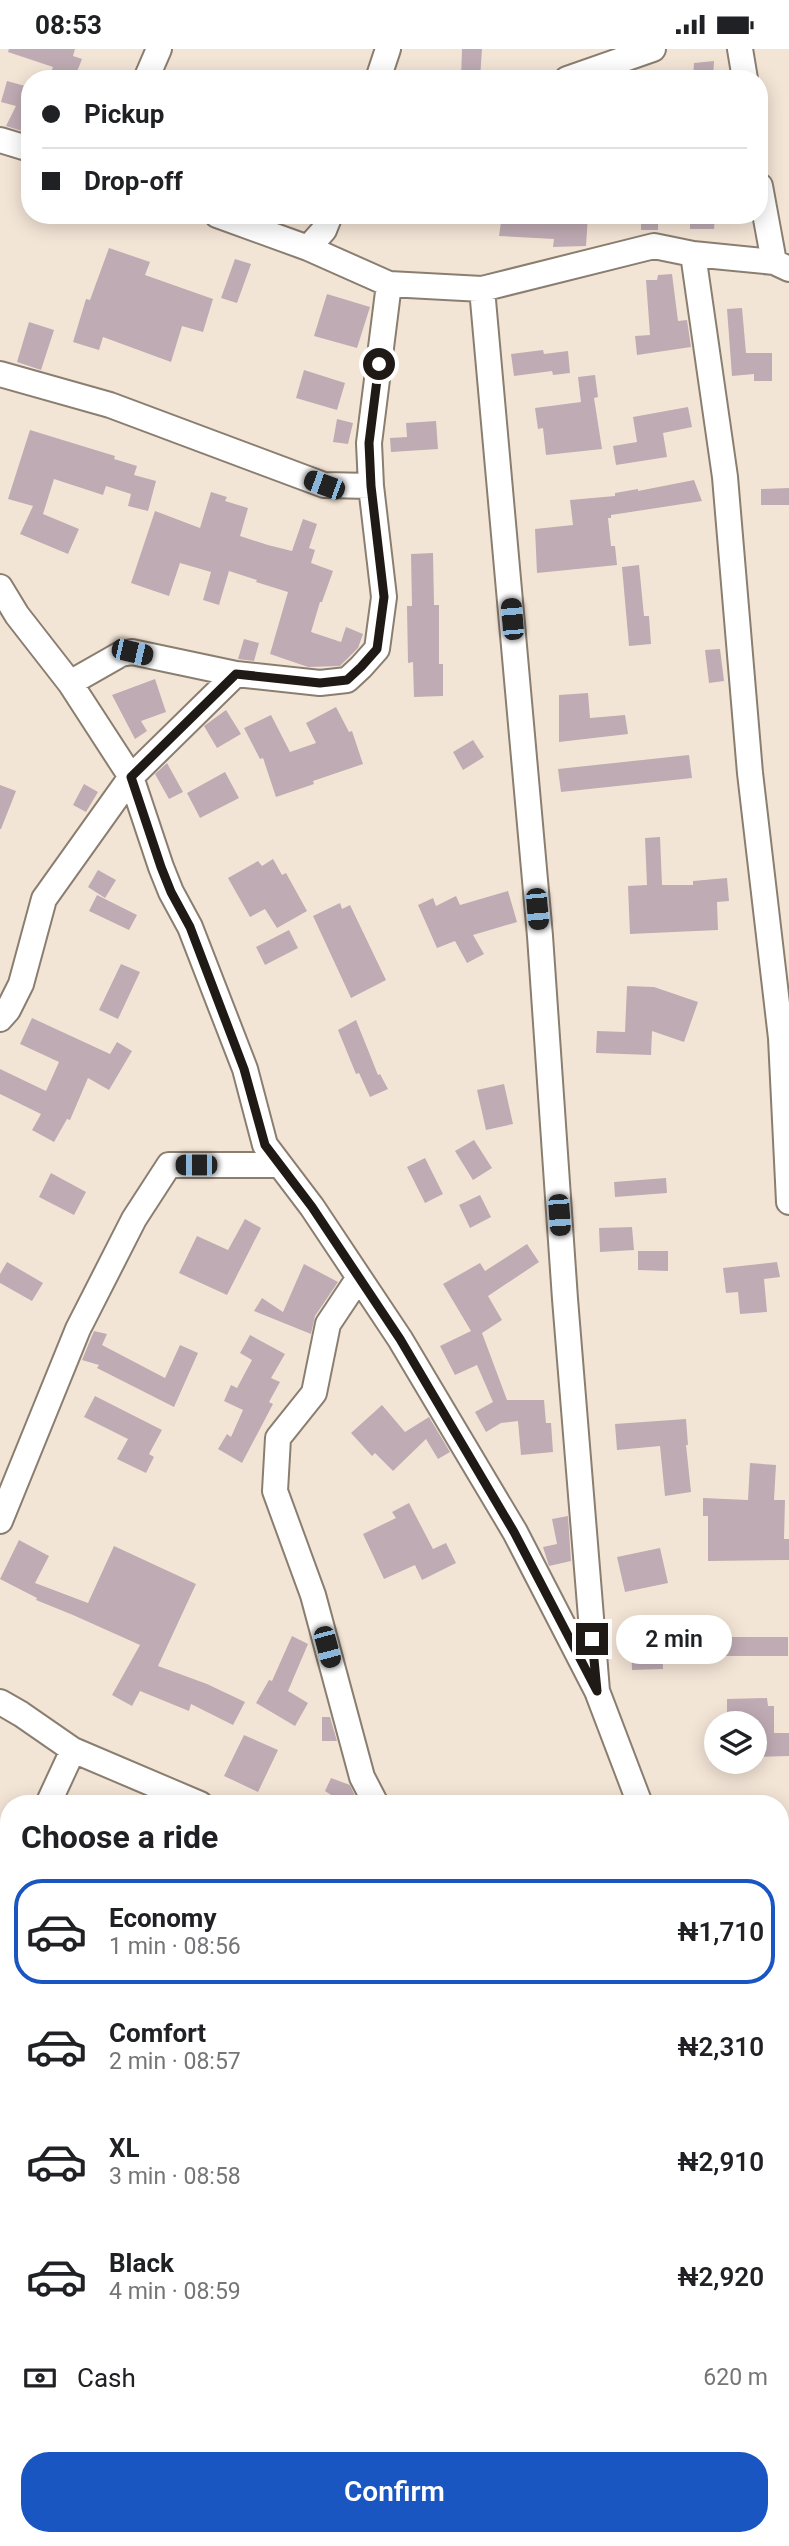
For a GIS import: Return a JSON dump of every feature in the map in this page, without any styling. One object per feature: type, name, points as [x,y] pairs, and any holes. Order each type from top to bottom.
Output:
[{"type":"street","points":[[150,70],[159,49]]},
{"type":"street","points":[[381,70],[388,49]]},
{"type":"street","points":[[593,70],[653,49]]},
{"type":"street","points":[[740,49],[744,70]]},
{"type":"street","points":[[0,140],[21,146]]},
{"type":"street","points":[[242,224],[308,248],[389,284],[482,289],[654,246],[693,254],[781,265],[768,216]]},
{"type":"street","points":[[308,248],[326,224]]},
{"type":"street","points":[[693,254],[725,477],[750,773],[781,1038],[789,1202]]},
{"type":"street","points":[[70,683],[121,653],[132,652],[236,674],[320,683],[347,680],[377,649],[384,597],[371,486],[369,443],[389,284]]},
{"type":"street","points":[[482,289],[540,936],[565,1299],[597,1691]]},
{"type":"street","points":[[0,374],[110,405],[324,485],[371,486]]},
{"type":"street","points":[[0,587],[25,625],[70,683],[131,777],[161,867],[190,927],[244,1069],[265,1145],[312,1207],[400,1339],[514,1532],[597,1691],[637,1795]]},
{"type":"street","points":[[0,1019],[8,1010],[21,984],[44,899],[131,777],[236,674]]},
{"type":"street","points":[[0,1521],[78,1329],[134,1219],[169,1165],[278,1165]]},
{"type":"street","points":[[358,1279],[328,1325],[314,1393],[278,1438],[275,1491],[313,1595],[362,1777],[371,1795]]},
{"type":"street","points":[[0,1702],[73,1750],[179,1795]]},
{"type":"street","points":[[52,1795],[73,1750]]},
{"type":"building","points":[[9,49],[75,49],[73,56],[82,59],[78,70],[52,70],[53,67],[8,52]]},
{"type":"building","points":[[462,49],[482,49],[481,70],[461,70]]},
{"type":"building","points":[[714,61],[714,70],[694,70],[694,63]]},
{"type":"building","points":[[7,81],[21,85],[21,131],[6,126],[16,106],[1,102]]},
{"type":"building","points":[[501,224],[587,224],[586,246],[553,247],[554,239],[499,236]]},
{"type":"building","points":[[641,224],[658,224],[658,230],[641,230]]},
{"type":"building","points":[[690,224],[714,224],[714,229],[690,229]]},
{"type":"building","points":[[109,248],[150,262],[145,275],[213,299],[203,332],[182,326],[171,362],[103,337],[99,350],[73,342],[86,299],[90,300]]},
{"type":"building","points":[[235,259],[251,264],[237,303],[221,298]]},
{"type":"building","points":[[672,274],[678,321],[687,320],[691,347],[637,355],[635,336],[650,335],[646,280],[657,280],[658,275]]},
{"type":"building","points":[[327,294],[370,307],[357,348],[314,336]]},
{"type":"building","points":[[742,308],[746,353],[772,353],[772,381],[754,381],[754,374],[732,376],[727,309]]},
{"type":"building","points":[[29,322],[54,330],[41,370],[17,362]]},
{"type":"building","points":[[543,350],[544,354],[568,351],[570,373],[553,375],[552,371],[514,376],[511,354]]},
{"type":"building","points":[[304,370],[345,383],[337,410],[296,398]]},
{"type":"building","points":[[595,375],[598,397],[594,398],[602,449],[546,455],[543,428],[538,429],[535,408],[581,402],[578,377]]},
{"type":"building","points":[[688,407],[692,427],[663,433],[667,457],[616,465],[613,446],[637,442],[633,417]]},
{"type":"building","points":[[337,419],[353,423],[348,444],[333,442]]},
{"type":"building","points":[[436,421],[438,449],[391,452],[390,438],[407,437],[406,423]]},
{"type":"building","points":[[30,430],[115,456],[114,459],[137,466],[134,475],[156,481],[148,511],[128,506],[131,494],[106,486],[103,495],[54,479],[43,514],[79,529],[68,554],[20,534],[33,506],[8,499]]},
{"type":"building","points":[[694,480],[702,501],[611,515],[611,518],[608,518],[611,546],[615,546],[617,565],[537,573],[535,529],[573,525],[570,500],[615,496],[615,493]]},
{"type":"building","points":[[789,488],[789,505],[761,505],[761,489]]},
{"type":"building","points":[[211,492],[227,497],[225,501],[248,508],[240,536],[268,545],[292,551],[303,519],[317,524],[309,548],[315,550],[311,563],[333,571],[311,632],[341,642],[346,627],[363,634],[358,648],[340,666],[308,667],[270,654],[288,592],[229,571],[219,605],[203,600],[211,572],[180,563],[169,596],[131,583],[155,511],[200,528]]},
{"type":"building","points":[[433,553],[434,605],[439,605],[439,664],[443,664],[443,696],[414,697],[413,662],[408,663],[407,606],[412,606],[411,554]]},
{"type":"building","points":[[639,565],[644,616],[649,616],[651,644],[629,646],[622,567]]},
{"type":"building","points":[[244,639],[259,643],[254,661],[238,659]]},
{"type":"building","points":[[720,649],[724,681],[709,683],[705,650]]},
{"type":"building","points":[[155,679],[166,712],[141,721],[147,731],[135,739],[112,695]]},
{"type":"building","points":[[588,693],[590,718],[625,715],[628,734],[559,742],[559,695]]},
{"type":"building","points":[[336,707],[349,732],[352,731],[363,764],[276,797],[263,758],[260,759],[244,728],[271,715],[290,752],[316,743],[306,723]]},
{"type":"building","points":[[226,710],[241,734],[217,748],[204,726]]},
{"type":"building","points":[[473,740],[484,757],[463,770],[453,752]]},
{"type":"building","points":[[689,755],[692,778],[561,792],[558,769]]},
{"type":"building","points":[[167,763],[183,792],[169,799],[155,774]]},
{"type":"building","points":[[225,772],[239,798],[200,818],[187,793]]},
{"type":"building","points":[[84,784],[98,792],[86,812],[73,805]]},
{"type":"building","points":[[0,785],[16,791],[1,829],[0,829]]},
{"type":"building","points":[[660,837],[662,885],[693,885],[693,881],[727,878],[729,901],[717,902],[718,930],[630,934],[628,886],[647,885],[645,838]]},
{"type":"building","points":[[273,859],[282,875],[286,873],[307,911],[277,928],[265,909],[250,917],[228,878],[258,861],[262,866]]},
{"type":"building","points":[[98,870],[116,880],[105,898],[88,887]]},
{"type":"building","points":[[508,891],[517,922],[473,935],[484,954],[467,963],[455,941],[437,948],[418,905],[433,898],[436,906],[456,896],[460,905]]},
{"type":"building","points":[[97,895],[137,915],[129,930],[89,911]]},
{"type":"building","points":[[340,903],[342,909],[350,905],[386,980],[351,998],[313,916]]},
{"type":"building","points":[[289,930],[298,948],[265,965],[256,947]]},
{"type":"building","points":[[121,964],[140,972],[118,1019],[99,1010]]},
{"type":"building","points":[[627,986],[654,987],[698,1002],[684,1042],[652,1031],[651,1055],[596,1053],[597,1031],[625,1032]]},
{"type":"building","points":[[32,1018],[110,1054],[117,1042],[132,1051],[109,1090],[88,1078],[70,1120],[67,1119],[54,1142],[32,1130],[41,1114],[0,1094],[0,1069],[46,1091],[59,1062],[20,1044]]},
{"type":"building","points":[[356,1020],[378,1075],[380,1074],[388,1089],[370,1097],[359,1073],[356,1074],[338,1030]]},
{"type":"building","points":[[504,1084],[513,1124],[486,1130],[477,1090]]},
{"type":"building","points":[[474,1140],[492,1168],[473,1180],[455,1151]]},
{"type":"building","points":[[425,1158],[443,1194],[425,1203],[407,1167]]},
{"type":"building","points":[[51,1173],[86,1192],[74,1215],[39,1197]]},
{"type":"building","points":[[666,1178],[667,1193],[615,1197],[614,1182]]},
{"type":"building","points":[[480,1195],[491,1217],[470,1228],[459,1205]]},
{"type":"building","points":[[245,1219],[261,1228],[227,1295],[179,1273],[197,1236],[228,1250]]},
{"type":"building","points":[[632,1227],[634,1250],[600,1252],[599,1228]]},
{"type":"building","points":[[527,1244],[539,1262],[488,1296],[502,1320],[482,1333],[507,1400],[544,1400],[546,1423],[551,1423],[553,1452],[521,1455],[518,1421],[501,1423],[486,1432],[475,1412],[493,1402],[477,1365],[455,1375],[440,1346],[471,1331],[443,1284],[480,1263],[485,1271]]},
{"type":"building","points":[[638,1251],[668,1251],[668,1271],[638,1270]]},
{"type":"building","points":[[7,1262],[43,1283],[32,1301],[0,1283],[0,1274]]},
{"type":"building","points":[[777,1262],[780,1277],[764,1279],[767,1312],[740,1314],[738,1292],[726,1293],[723,1268]]},
{"type":"building","points":[[304,1264],[338,1282],[315,1316],[311,1334],[254,1311],[262,1298],[283,1312]]},
{"type":"building","points":[[94,1331],[107,1334],[102,1345],[165,1378],[180,1345],[198,1353],[174,1407],[97,1368],[99,1365],[82,1360]]},
{"type":"building","points":[[250,1335],[285,1354],[271,1378],[280,1382],[269,1402],[273,1404],[242,1463],[218,1449],[227,1434],[231,1437],[243,1410],[224,1401],[231,1385],[237,1388],[252,1360],[240,1353]]},
{"type":"building","points":[[95,1396],[162,1430],[149,1454],[154,1457],[146,1473],[117,1459],[128,1439],[84,1417]]},
{"type":"building","points":[[382,1405],[405,1432],[429,1417],[450,1452],[438,1459],[426,1439],[393,1471],[375,1453],[372,1456],[351,1433]]},
{"type":"building","points":[[686,1419],[691,1492],[665,1496],[660,1446],[617,1450],[615,1424]]},
{"type":"building","points":[[750,1463],[776,1465],[774,1500],[785,1500],[784,1539],[789,1539],[789,1560],[708,1561],[708,1516],[703,1516],[703,1498],[748,1500]]},
{"type":"building","points":[[409,1503],[433,1549],[446,1543],[456,1563],[422,1580],[415,1565],[384,1579],[363,1534],[396,1518],[392,1512]]},
{"type":"building","points":[[568,1516],[571,1561],[549,1566],[543,1547],[557,1544],[552,1519]]},
{"type":"building","points":[[19,1540],[49,1556],[35,1583],[88,1603],[114,1546],[196,1584],[158,1666],[207,1684],[245,1702],[233,1725],[191,1704],[189,1711],[140,1691],[132,1706],[112,1695],[140,1645],[36,1600],[37,1598],[0,1579]]},
{"type":"building","points":[[660,1548],[668,1583],[625,1592],[617,1557]]},
{"type":"building","points":[[292,1636],[308,1644],[288,1691],[308,1703],[295,1726],[256,1703],[269,1680],[272,1681]]},
{"type":"building","points":[[722,1637],[788,1637],[788,1656],[722,1656]]},
{"type":"building","points":[[631,1643],[662,1643],[663,1669],[632,1670]]},
{"type":"building","points":[[767,1698],[768,1706],[774,1706],[774,1733],[789,1733],[789,1756],[767,1757],[767,1711],[727,1711],[727,1699]]},
{"type":"building","points":[[322,1717],[330,1717],[337,1741],[322,1741]]},
{"type":"building","points":[[244,1735],[278,1750],[258,1792],[224,1776]]},
{"type":"building","points":[[331,1778],[350,1785],[355,1795],[331,1795],[325,1791]]},
{"type":"route","points":[[379,364],[369,443],[371,486],[384,597],[377,649],[347,680],[320,683],[236,674],[131,777],[161,867],[190,927],[244,1069],[265,1145],[312,1207],[400,1339],[514,1532],[597,1691],[592,1639]]}]
